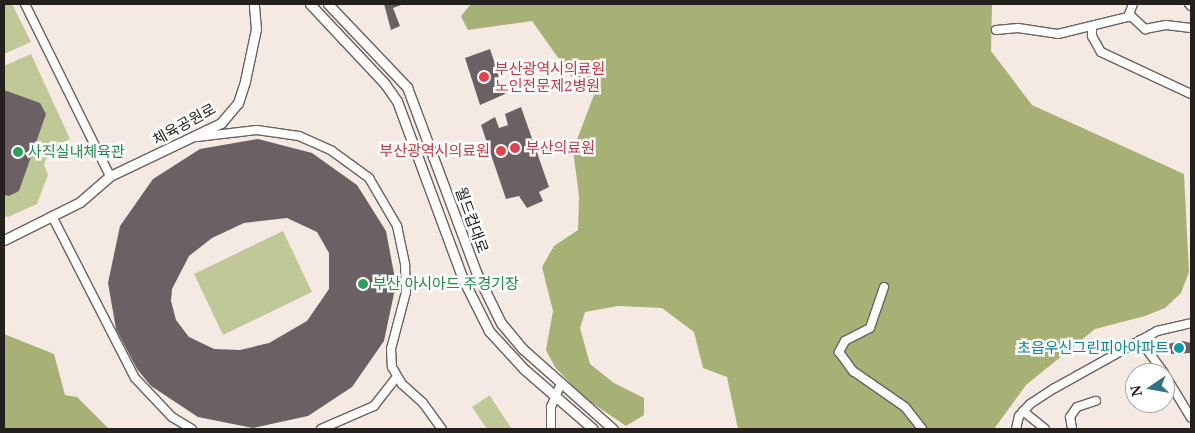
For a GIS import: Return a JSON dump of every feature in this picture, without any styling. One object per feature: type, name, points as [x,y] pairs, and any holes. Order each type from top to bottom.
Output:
[{"type":"main road","name":"체육공원로","points":[[4,240],[80,202],[110,176],[221,123],[238,104],[252,56],[254,4]]},
{"type":"main road","name":"월드컵대로","points":[[310,4],[385,84],[397,101],[479,316],[503,348],[554,396],[593,429]]},
{"type":"main road","name":"월드컵대로","points":[[328,4],[407,87],[491,307],[512,338],[613,429]]},
{"type":"street","points":[[25,4],[110,176]]},
{"type":"street","points":[[1130,15],[1133,4]]},
{"type":"street","points":[[996,30],[1018,28],[1058,34],[1092,27],[1130,15]]},
{"type":"street","points":[[1130,15],[1145,29],[1153,27],[1191,28]]},
{"type":"street","points":[[1092,27],[1092,36],[1100,52],[1191,94]]},
{"type":"street","points":[[192,138],[257,130],[299,136],[332,151],[358,167],[385,201],[401,239],[407,277],[391,349],[397,377],[423,403],[442,429]]},
{"type":"street","points":[[52,216],[135,378],[172,417],[192,429]]},
{"type":"street","points":[[884,287],[870,328],[841,344],[839,352],[853,371],[905,407],[922,429]]},
{"type":"street","points":[[1016,429],[1023,411],[1055,388],[1157,330],[1191,323]]},
{"type":"street","points":[[1140,340],[1156,363]]},
{"type":"street","points":[[320,429],[374,406],[397,377]]},
{"type":"street","points":[[550,429],[554,396],[561,384]]},
{"type":"street","points":[[1175,391],[1190,415]]},
{"type":"street","points":[[1072,429],[1070,417],[1077,408],[1096,401]]},
{"type":"street","points":[[1023,411],[1044,429]]},
{"type":"green space","points":[[4,4],[12,4],[31,42],[4,54]]},
{"type":"green space","points":[[471,4],[992,4],[991,51],[1032,105],[1184,174],[1189,272],[1181,293],[1165,308],[1145,316],[1095,329],[1026,385],[994,429],[738,429],[727,377],[703,368],[694,332],[662,308],[618,306],[585,312],[580,328],[590,364],[614,383],[644,398],[644,415],[626,426],[582,396],[555,367],[546,350],[553,311],[542,267],[554,246],[578,230],[579,196],[573,150],[594,95],[571,76],[532,21],[468,30],[461,16]]},
{"type":"green space","points":[[31,54],[70,139],[49,150],[44,165],[48,175],[37,204],[8,217],[4,216],[4,66]]},
{"type":"green space","points":[[283,231],[312,292],[223,335],[194,274]]},
{"type":"green space","points":[[4,334],[54,354],[65,395],[77,397],[109,429],[4,429]]},
{"type":"green space","points":[[490,395],[512,429],[487,429],[472,407]]},
{"type":"building","points":[[384,4],[404,4],[393,8],[400,26],[391,30]]},
{"type":"building","name":"부산광역시의료원 노인전문제2병원","points":[[490,49],[505,94],[480,105],[465,58]]},
{"type":"building","name":"사직실내체육관","points":[[4,90],[40,103],[46,114],[19,191],[9,196],[4,195]]},
{"type":"building","name":"부산광역시의료원","points":[[521,107],[549,187],[539,192],[543,201],[527,208],[519,196],[506,199],[481,125],[495,117],[499,128],[508,125],[505,114]]},
{"type":"building","name":"부산 아시아드 주경기장","points":[[258,139],[312,153],[357,185],[386,231],[396,284],[384,341],[352,387],[308,416],[253,428],[198,417],[151,386],[137,369],[116,329],[108,283],[120,226],[153,179],[200,149]],"holes":[[[287,218],[317,232],[329,253],[329,289],[307,321],[269,343],[240,350],[214,349],[189,337],[176,320],[171,301],[172,289],[189,256],[212,238],[244,223]]]},
{"type":"building","name":"초읍우신그린피아아파트","points":[[1183,341],[1191,343],[1191,353],[1168,354],[1167,344]]},
{"type":"place","name":"부산광역시의료원 노인전문제2병원","points":[[484,77]]},
{"type":"place","name":"부산의료원","points":[[515,148]]},
{"type":"place","name":"부산광역시의료원","points":[[501,151]]},
{"type":"place","name":"사직실내체육관","points":[[18,152]]},
{"type":"place","name":"부산 아시아드 주경기장","points":[[363,284]]},
{"type":"place","name":"초읍우신그린피아아파트","points":[[1179,348]]}]
